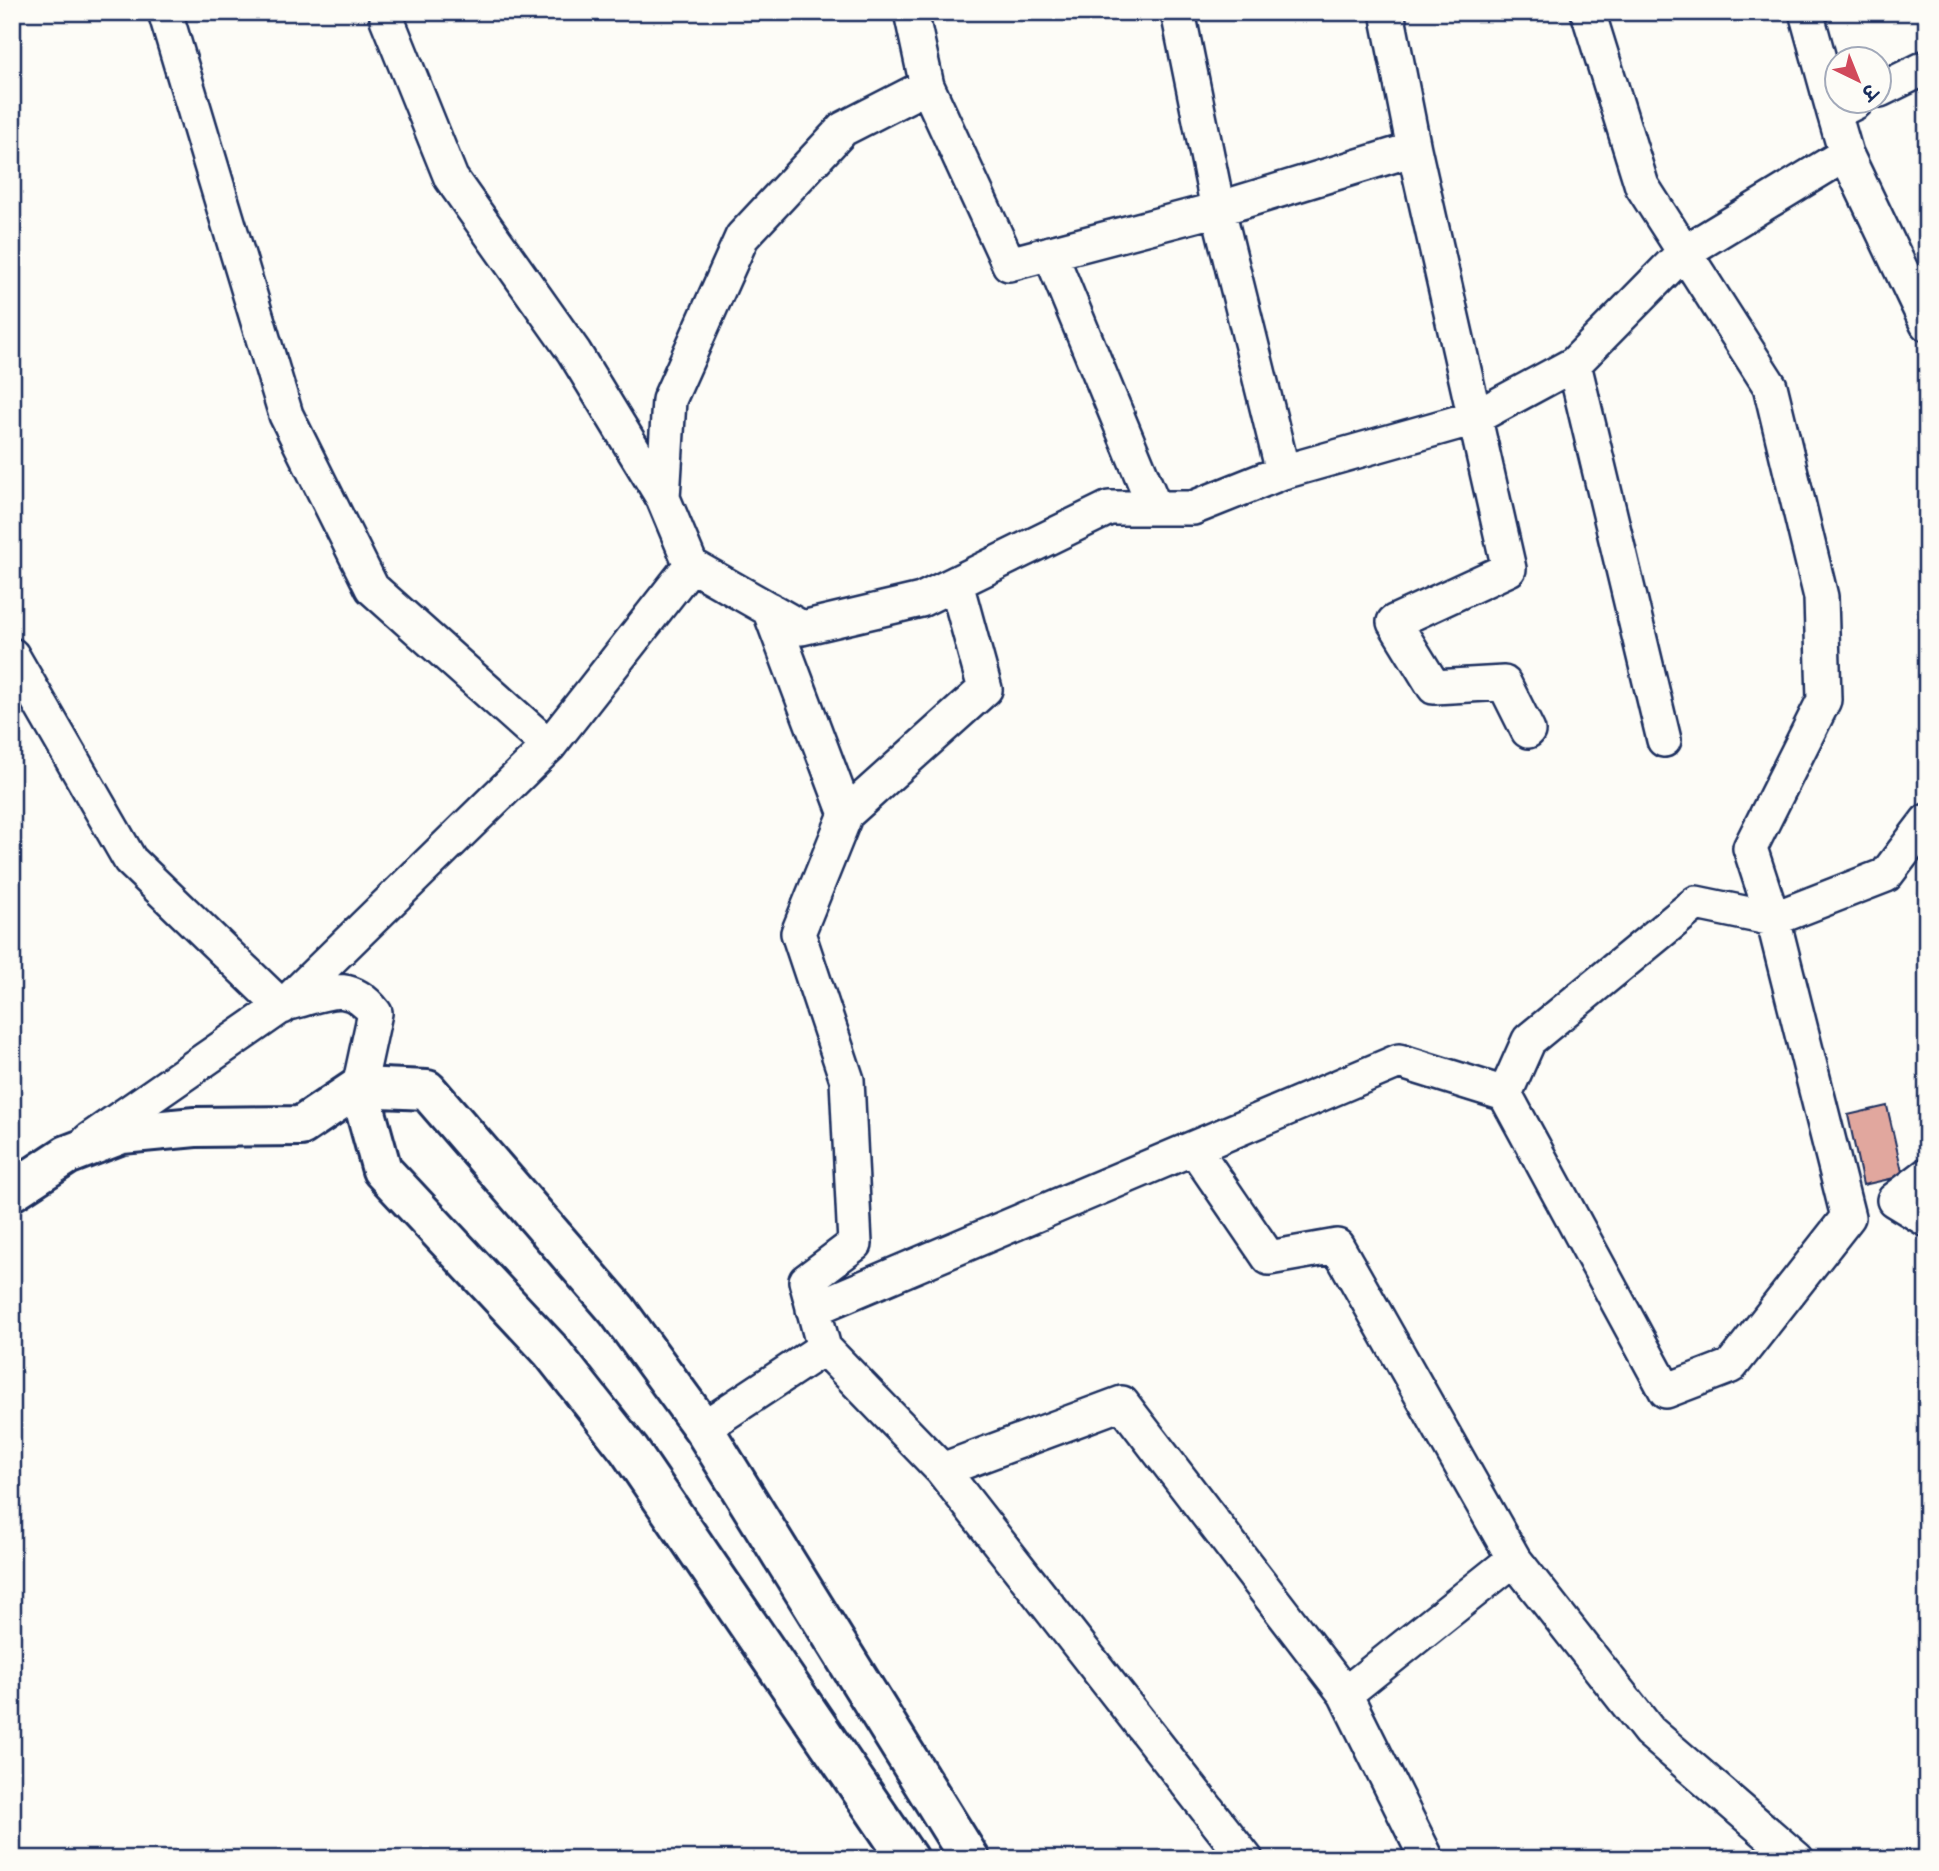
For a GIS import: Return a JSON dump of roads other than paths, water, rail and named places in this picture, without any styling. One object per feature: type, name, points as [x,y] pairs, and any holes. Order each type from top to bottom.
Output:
[{"type":"main road","points":[[359,1087],[382,1170],[551,1351],[629,1450],[908,1859]]},
{"type":"main road","points":[[12,1191],[67,1155],[122,1134],[195,1127],[301,1126],[359,1087],[427,1090],[617,1310],[703,1428],[971,1857]]},
{"type":"street","points":[[165,12],[286,415],[372,588],[549,746]]},
{"type":"street","points":[[911,12],[927,86],[1009,264],[1218,209],[1414,149]]},
{"type":"street","points":[[1178,12],[1218,209],[1283,472]]},
{"type":"street","points":[[1387,12],[1414,149],[1508,569],[1394,622],[1434,687],[1504,682],[1528,731]]},
{"type":"street","points":[[813,1309],[1399,1061],[1505,1094],[1666,1391],[1731,1366],[1848,1217],[1773,919],[1750,848],[1824,700],[1821,597],[1770,386],[1682,253],[1642,186],[1588,12]]},
{"type":"street","points":[[1807,12],[1824,54]]},
{"type":"street","points":[[387,19],[451,178],[574,352],[663,498],[691,565],[802,628],[921,600],[1109,508],[1193,508],[1283,472],[1474,418],[1574,364],[1682,253],[1846,154]]},
{"type":"street","points":[[1894,83],[1927,67]]},
{"type":"street","points":[[663,498],[669,400],[742,237],[843,129],[927,86]]},
{"type":"street","points":[[1845,116],[1846,154],[1927,324]]},
{"type":"street","points":[[1049,253],[1155,508]]},
{"type":"street","points":[[1574,364],[1664,740]]},
{"type":"street","points":[[67,1155],[283,1006],[549,746],[691,565]]},
{"type":"street","points":[[956,583],[985,689],[846,814],[799,933],[847,1080],[855,1244],[806,1281],[824,1348],[942,1470],[1246,1859]]},
{"type":"street","points":[[769,609],[846,814]]},
{"type":"street","points":[[12,655],[130,860],[283,1006]]},
{"type":"street","points":[[1505,1094],[1529,1040],[1696,903],[1773,919],[1885,875],[1927,821]]},
{"type":"street","points":[[283,1006],[339,990],[362,997],[374,1013],[359,1087]]},
{"type":"street","points":[[1194,1148],[1269,1258],[1337,1246],[1514,1559],[1648,1731],[1797,1859]]},
{"type":"street","points":[[1927,1175],[1894,1200],[1927,1220]]},
{"type":"street","points":[[703,1428],[824,1348]]},
{"type":"street","points":[[942,1470],[1122,1403],[1345,1695],[1427,1859]]},
{"type":"street","points":[[1345,1695],[1514,1559]]}]
